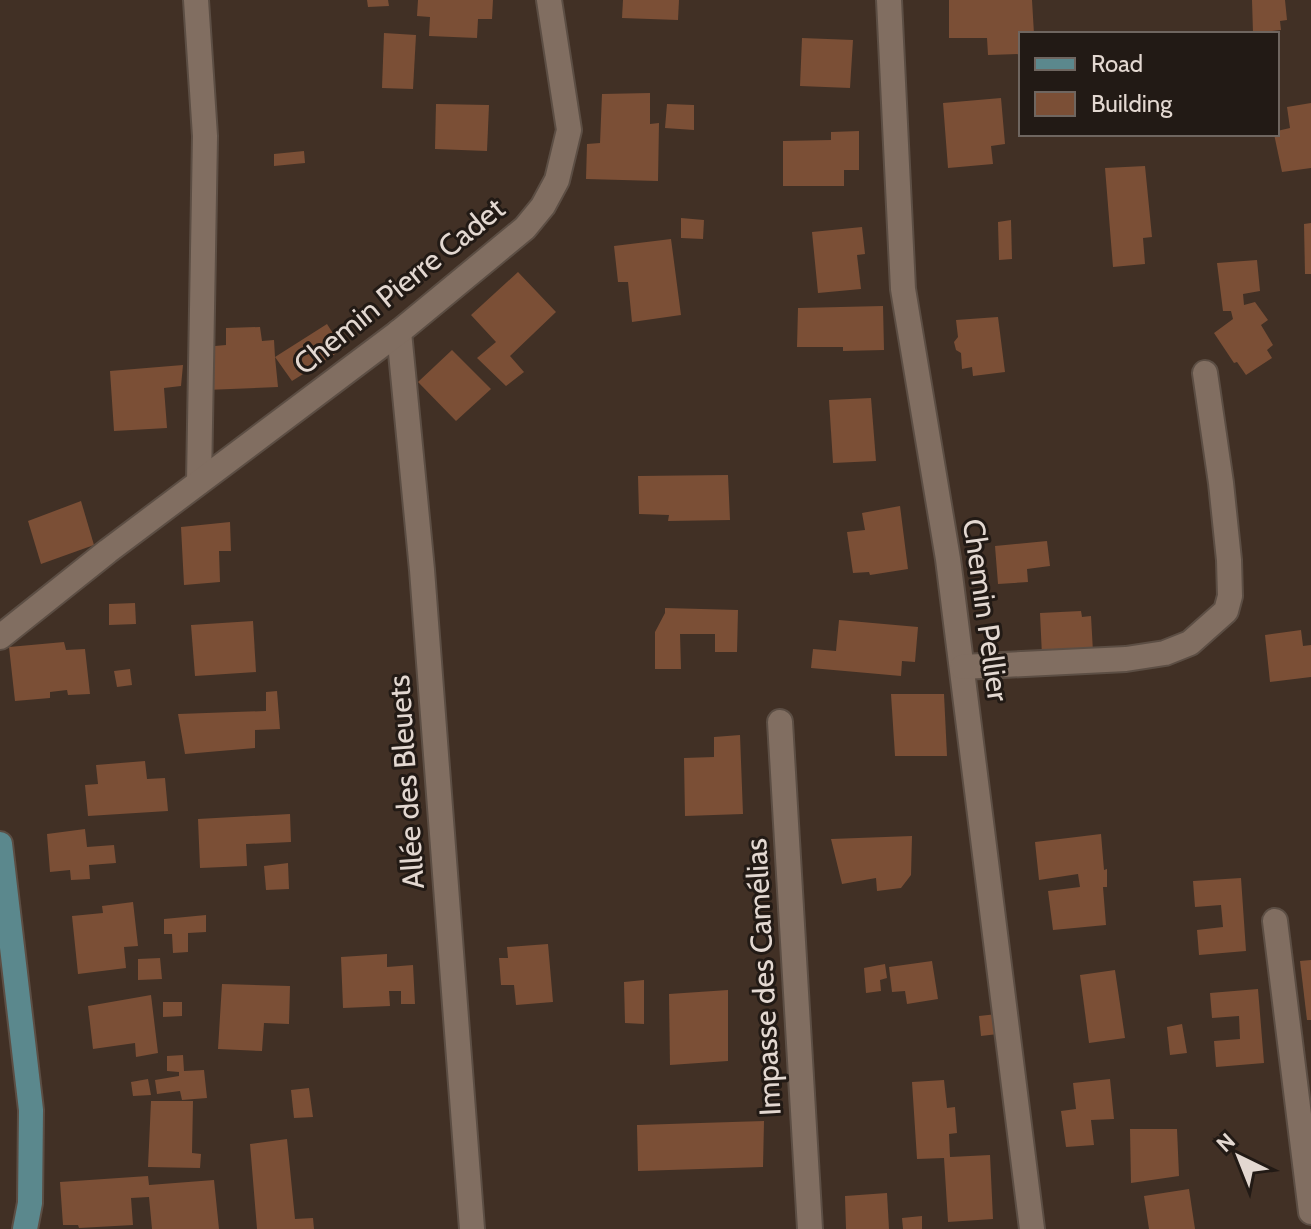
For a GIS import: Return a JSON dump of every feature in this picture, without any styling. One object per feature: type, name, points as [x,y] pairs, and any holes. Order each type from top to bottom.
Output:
[{"type":"main road","points":[[0,844],[31,1110],[28,1228]]},
{"type":"street","points":[[196,0],[205,136],[199,482]]},
{"type":"street","name":"Chemin Pierre Cadet","points":[[0,637],[399,332],[525,228],[543,206],[557,180],[569,130],[549,0]]},
{"type":"street","name":"Chemin Pellier","points":[[889,0],[903,289],[948,559],[1032,1229]]},
{"type":"street","name":"Allée des Bleuets","points":[[399,332],[422,570],[472,1229]]},
{"type":"street","points":[[962,667],[1126,659],[1165,653],[1190,643],[1226,611],[1230,596],[1229,560],[1205,373]]},
{"type":"street","name":"Impasse des Camélias","points":[[780,722],[810,1229]]},
{"type":"street","points":[[1275,921],[1311,1212]]},
{"type":"building","points":[[367,0],[388,0],[389,6],[368,7]]},
{"type":"building","points":[[418,0],[493,0],[492,19],[478,19],[477,38],[429,36],[430,17],[417,16]]},
{"type":"building","points":[[623,0],[679,0],[678,20],[622,18]]},
{"type":"building","points":[[949,0],[1032,0],[1034,32],[1019,32],[1019,54],[988,55],[987,38],[949,38]]},
{"type":"building","points":[[1252,0],[1285,0],[1287,20],[1280,21],[1281,30],[1253,32]]},
{"type":"building","points":[[384,33],[416,35],[413,89],[382,88]]},
{"type":"building","points":[[802,38],[853,40],[850,88],[800,86]]},
{"type":"building","points":[[650,93],[650,124],[659,123],[658,181],[586,179],[587,144],[600,143],[602,94]]},
{"type":"building","points":[[1001,98],[1005,144],[991,146],[993,164],[948,168],[943,103]]},
{"type":"building","points":[[1311,103],[1311,168],[1282,172],[1274,136],[1279,136],[1279,131],[1290,128],[1287,107]]},
{"type":"building","points":[[436,104],[489,105],[487,151],[435,149]]},
{"type":"building","points":[[667,104],[694,105],[694,130],[665,128]]},
{"type":"building","points":[[859,131],[859,170],[844,170],[844,186],[783,186],[783,141],[831,140],[831,132]]},
{"type":"building","points":[[304,151],[305,163],[274,166],[274,154]]},
{"type":"building","points":[[1145,166],[1152,237],[1143,238],[1145,264],[1113,267],[1105,168]]},
{"type":"building","points":[[681,218],[704,220],[703,239],[681,238]]},
{"type":"building","points":[[1011,220],[1012,259],[999,260],[998,222]]},
{"type":"building","points":[[1311,223],[1311,274],[1305,274],[1304,224]]},
{"type":"building","points":[[862,227],[865,254],[857,255],[861,289],[818,293],[812,232]]},
{"type":"building","points":[[671,239],[681,315],[632,322],[628,282],[618,282],[614,246]]},
{"type":"building","points":[[1257,260],[1260,291],[1243,294],[1244,305],[1255,302],[1268,320],[1261,325],[1273,345],[1267,350],[1272,358],[1246,375],[1214,333],[1233,319],[1231,311],[1223,311],[1217,263]]},
{"type":"building","points":[[518,272],[556,312],[510,356],[524,372],[506,386],[477,358],[496,342],[471,315]]},
{"type":"building","points":[[883,306],[884,350],[843,351],[843,347],[797,347],[798,308]]},
{"type":"building","points":[[998,317],[1005,372],[973,376],[972,367],[962,369],[961,353],[956,350],[956,320]]},
{"type":"building","points":[[327,324],[343,349],[292,381],[275,357]]},
{"type":"building","points":[[260,327],[262,341],[274,340],[278,387],[206,390],[204,347],[226,345],[226,328]]},
{"type":"building","points":[[452,350],[491,389],[456,421],[418,382]]},
{"type":"building","points":[[183,365],[181,386],[164,388],[167,428],[114,431],[110,371]]},
{"type":"building","points":[[871,398],[876,461],[833,463],[829,400]]},
{"type":"building","points":[[728,475],[730,520],[668,521],[669,515],[639,514],[638,476]]},
{"type":"building","points":[[81,501],[94,545],[41,564],[28,521]]},
{"type":"building","points":[[900,506],[908,569],[870,575],[869,572],[853,573],[847,532],[865,530],[862,513]]},
{"type":"building","points":[[230,522],[231,551],[219,551],[220,582],[184,585],[181,527]]},
{"type":"building","points":[[1047,541],[1050,566],[1027,569],[1028,582],[998,584],[995,546]]},
{"type":"building","points":[[135,603],[136,624],[109,625],[109,604]]},
{"type":"building","points":[[665,608],[738,610],[737,652],[715,652],[715,634],[680,634],[681,669],[655,669],[655,632]]},
{"type":"building","points":[[1081,611],[1082,617],[1091,616],[1093,652],[1042,656],[1040,613]]},
{"type":"building","points":[[839,620],[918,627],[915,662],[902,661],[901,676],[811,668],[813,649],[836,651]]},
{"type":"building","points":[[253,621],[256,672],[195,676],[191,625]]},
{"type":"building","points":[[1301,630],[1303,646],[1311,645],[1311,677],[1270,682],[1265,635]]},
{"type":"building","points":[[64,642],[66,650],[85,649],[90,694],[68,695],[67,690],[50,692],[50,698],[15,701],[9,647]]},
{"type":"building","points":[[130,669],[132,685],[117,687],[114,671]]},
{"type":"building","points":[[277,691],[280,729],[255,730],[255,748],[185,754],[178,714],[266,711],[266,692]]},
{"type":"building","points":[[891,694],[944,694],[947,756],[895,756]]},
{"type":"building","points":[[740,735],[743,814],[685,816],[684,758],[714,757],[714,737]]},
{"type":"building","points":[[145,761],[147,779],[165,778],[168,811],[88,816],[85,785],[98,784],[96,765]]},
{"type":"building","points":[[290,814],[291,842],[246,844],[247,866],[200,868],[198,819]]},
{"type":"building","points":[[85,829],[87,847],[114,845],[116,863],[89,865],[90,879],[71,880],[70,870],[50,872],[47,834]]},
{"type":"building","points":[[1101,834],[1104,870],[1107,869],[1107,887],[1103,887],[1106,925],[1053,930],[1048,891],[1080,887],[1078,874],[1039,880],[1035,842]]},
{"type":"building","points":[[912,836],[911,875],[901,888],[877,891],[876,878],[842,884],[831,839]]},
{"type":"building","points":[[288,863],[289,889],[266,890],[264,866]]},
{"type":"building","points":[[1241,878],[1246,951],[1199,955],[1197,930],[1223,927],[1221,905],[1195,907],[1193,881]]},
{"type":"building","points":[[133,902],[138,946],[124,947],[126,968],[78,974],[72,916],[103,913],[102,906]]},
{"type":"building","points":[[206,915],[206,932],[188,933],[188,952],[173,953],[172,934],[164,934],[164,919]]},
{"type":"building","points":[[548,944],[553,1002],[516,1005],[514,985],[501,985],[499,958],[508,958],[507,947]]},
{"type":"building","points":[[387,954],[387,967],[413,965],[415,1004],[401,1004],[401,991],[389,991],[390,1006],[343,1008],[341,957]]},
{"type":"building","points":[[160,958],[162,979],[138,980],[138,959]]},
{"type":"building","points":[[1311,960],[1311,1020],[1307,1020],[1300,961]]},
{"type":"building","points":[[932,961],[938,999],[907,1004],[905,991],[892,992],[889,967]]},
{"type":"building","points":[[885,964],[887,978],[880,980],[881,991],[866,993],[864,968]]},
{"type":"building","points":[[1115,970],[1125,1038],[1089,1043],[1080,975]]},
{"type":"building","points":[[644,980],[644,1024],[625,1023],[624,982]]},
{"type":"building","points":[[222,984],[290,986],[289,1024],[264,1023],[262,1051],[218,1049]]},
{"type":"building","points":[[1258,989],[1264,1063],[1216,1067],[1214,1041],[1240,1039],[1239,1016],[1212,1018],[1210,993]]},
{"type":"building","points":[[728,990],[728,1061],[670,1065],[669,994]]},
{"type":"building","points":[[151,995],[158,1053],[136,1057],[135,1043],[93,1049],[88,1006]]},
{"type":"building","points":[[163,1002],[182,1002],[182,1016],[163,1017]]},
{"type":"building","points":[[997,1014],[998,1034],[981,1036],[979,1016]]},
{"type":"building","points":[[1182,1024],[1187,1053],[1170,1055],[1167,1027]]},
{"type":"building","points":[[183,1055],[184,1071],[204,1070],[207,1098],[182,1100],[180,1091],[157,1094],[155,1080],[179,1076],[179,1072],[167,1071],[167,1056]]},
{"type":"building","points":[[148,1079],[151,1095],[133,1096],[131,1082]]},
{"type":"building","points":[[1110,1079],[1114,1119],[1091,1120],[1094,1145],[1066,1147],[1061,1111],[1076,1109],[1073,1083]]},
{"type":"building","points":[[944,1080],[947,1108],[955,1107],[957,1133],[949,1134],[950,1157],[990,1155],[993,1219],[948,1222],[944,1158],[917,1159],[912,1082]]},
{"type":"building","points":[[309,1088],[313,1117],[294,1118],[291,1090]]},
{"type":"building","points":[[151,1101],[193,1101],[192,1153],[201,1154],[200,1168],[148,1167]]},
{"type":"building","points":[[764,1121],[763,1167],[638,1171],[637,1125]]},
{"type":"building","points":[[1130,1129],[1177,1129],[1179,1176],[1131,1183]]},
{"type":"building","points":[[287,1139],[295,1219],[313,1218],[314,1229],[257,1229],[250,1144]]},
{"type":"building","points":[[148,1176],[149,1185],[214,1180],[219,1229],[152,1229],[149,1197],[131,1198],[133,1225],[79,1228],[78,1225],[63,1225],[60,1182]]},
{"type":"building","points":[[1189,1189],[1195,1229],[1149,1229],[1144,1196]]},
{"type":"building","points":[[887,1193],[889,1229],[846,1229],[845,1196]]},
{"type":"building","points":[[922,1216],[922,1229],[903,1229],[902,1218]]}]
